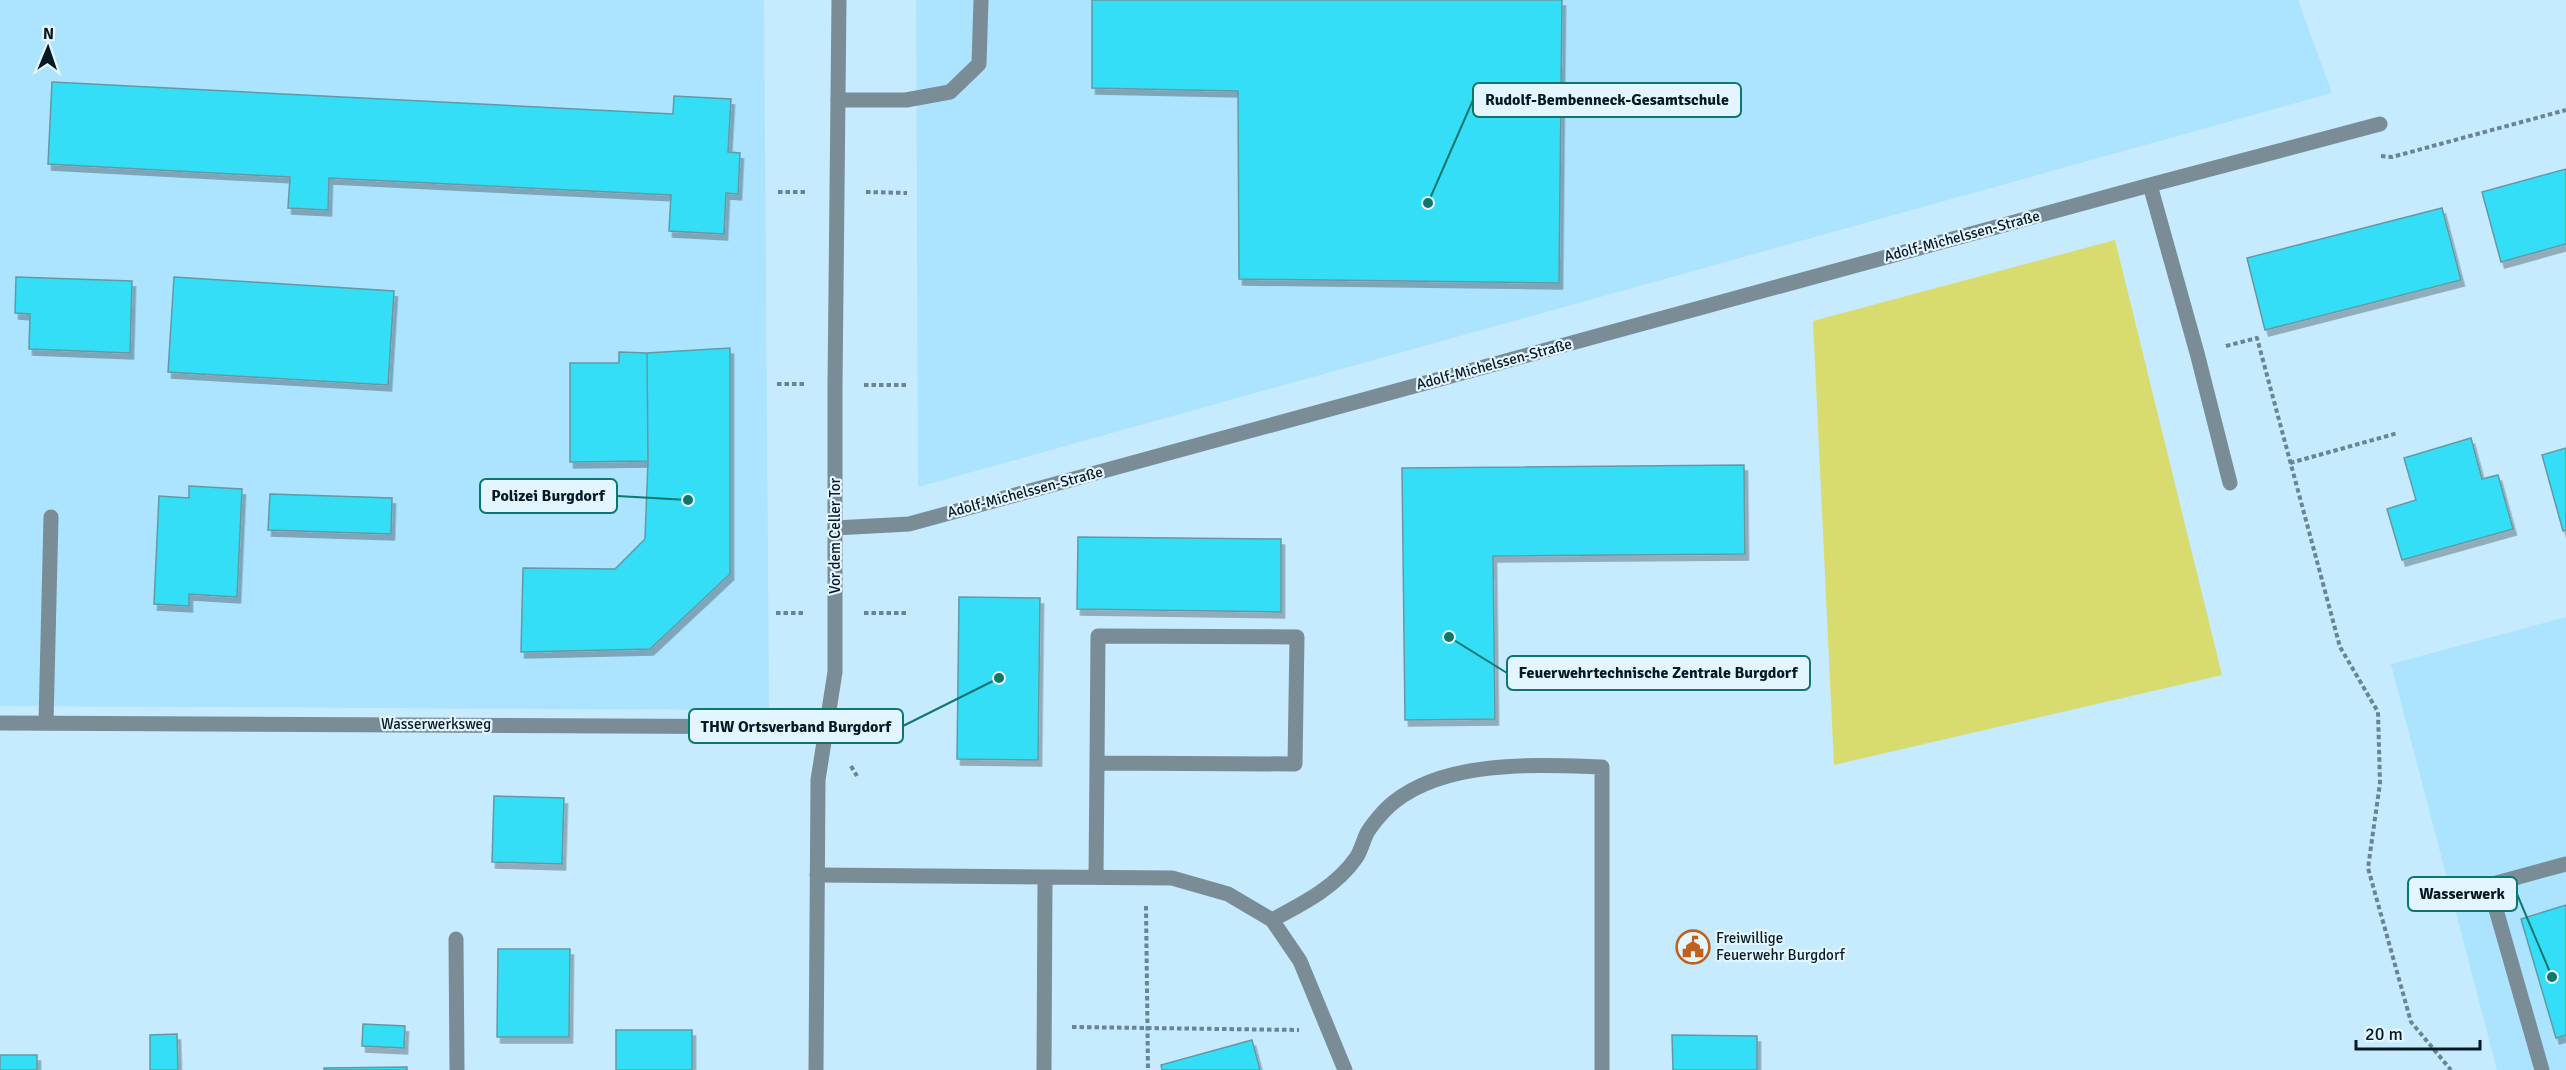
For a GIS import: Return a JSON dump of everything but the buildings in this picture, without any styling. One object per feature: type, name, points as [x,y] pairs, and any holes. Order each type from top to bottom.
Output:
[{"type":"street","name":"Vor dem Celler Tor","points":[[816,1070],[818,780],[836,672],[839,0]]},
{"type":"street","points":[[838,100],[906,100],[950,92],[979,64],[981,0]]},
{"type":"street","name":"Adolf-Michelssen-Straße","points":[[835,528],[909,524],[2380,124]]},
{"type":"street","points":[[2150,185],[2197,353],[2230,483]]},
{"type":"street","points":[[46,722],[51,517]]},
{"type":"street","points":[[1096,878],[1098,636],[1297,637],[1295,764],[1097,763]]},
{"type":"street","name":"Wasserwerksweg","points":[[0,723],[826,727]]},
{"type":"street","points":[[1272,920],[1307,901],[1336,879],[1357,857],[1368,831],[1394,802],[1428,783],[1488,766],[1602,767],[1602,1070]]},
{"type":"street","points":[[2542,1070],[2489,885],[2566,864]]},
{"type":"street","points":[[817,875],[1172,878],[1228,894],[1272,920],[1300,961],[1345,1070]]},
{"type":"street","points":[[1044,1070],[1045,877]]},
{"type":"street","points":[[456,939],[457,1070]]},
{"type":"path","points":[[2370,154],[2392,157],[2566,110]]},
{"type":"path","points":[[2197,353],[2257,338],[2340,647],[2378,712],[2379,783],[2368,868],[2411,1022],[2451,1070]]},
{"type":"path","points":[[2290,463],[2398,433]]},
{"type":"path","points":[[1146,878],[1148,1070]]},
{"type":"path","points":[[1044,1027],[1329,1030]]},
{"type":"shaded area","points":[[0,0],[764,0],[769,710],[0,706]]},
{"type":"shaded area","points":[[916,0],[2298,0],[2332,93],[918,487]]},
{"type":"shaded area","points":[[2115,240],[2222,675],[1834,765],[1813,321]]},
{"type":"shaded area","points":[[2566,617],[2566,1070],[2497,1070],[2391,664]]},
{"type":"place","name":"Rudolf-Bembenneck-Gesamtschule","points":[[1428,203]]},
{"type":"place","name":"Polizei Burgdorf","points":[[688,500]]},
{"type":"place","name":"Feuerwehrtechnische Zentrale Burgdorf","points":[[1449,637]]},
{"type":"place","name":"THW Ortsverband Burgdorf","points":[[999,678]]},
{"type":"place","name":"Freiwillige Feuerwehr Burgdorf","points":[[1693,947]]},
{"type":"place","name":"Wasserwerk","points":[[2552,977]]}]
